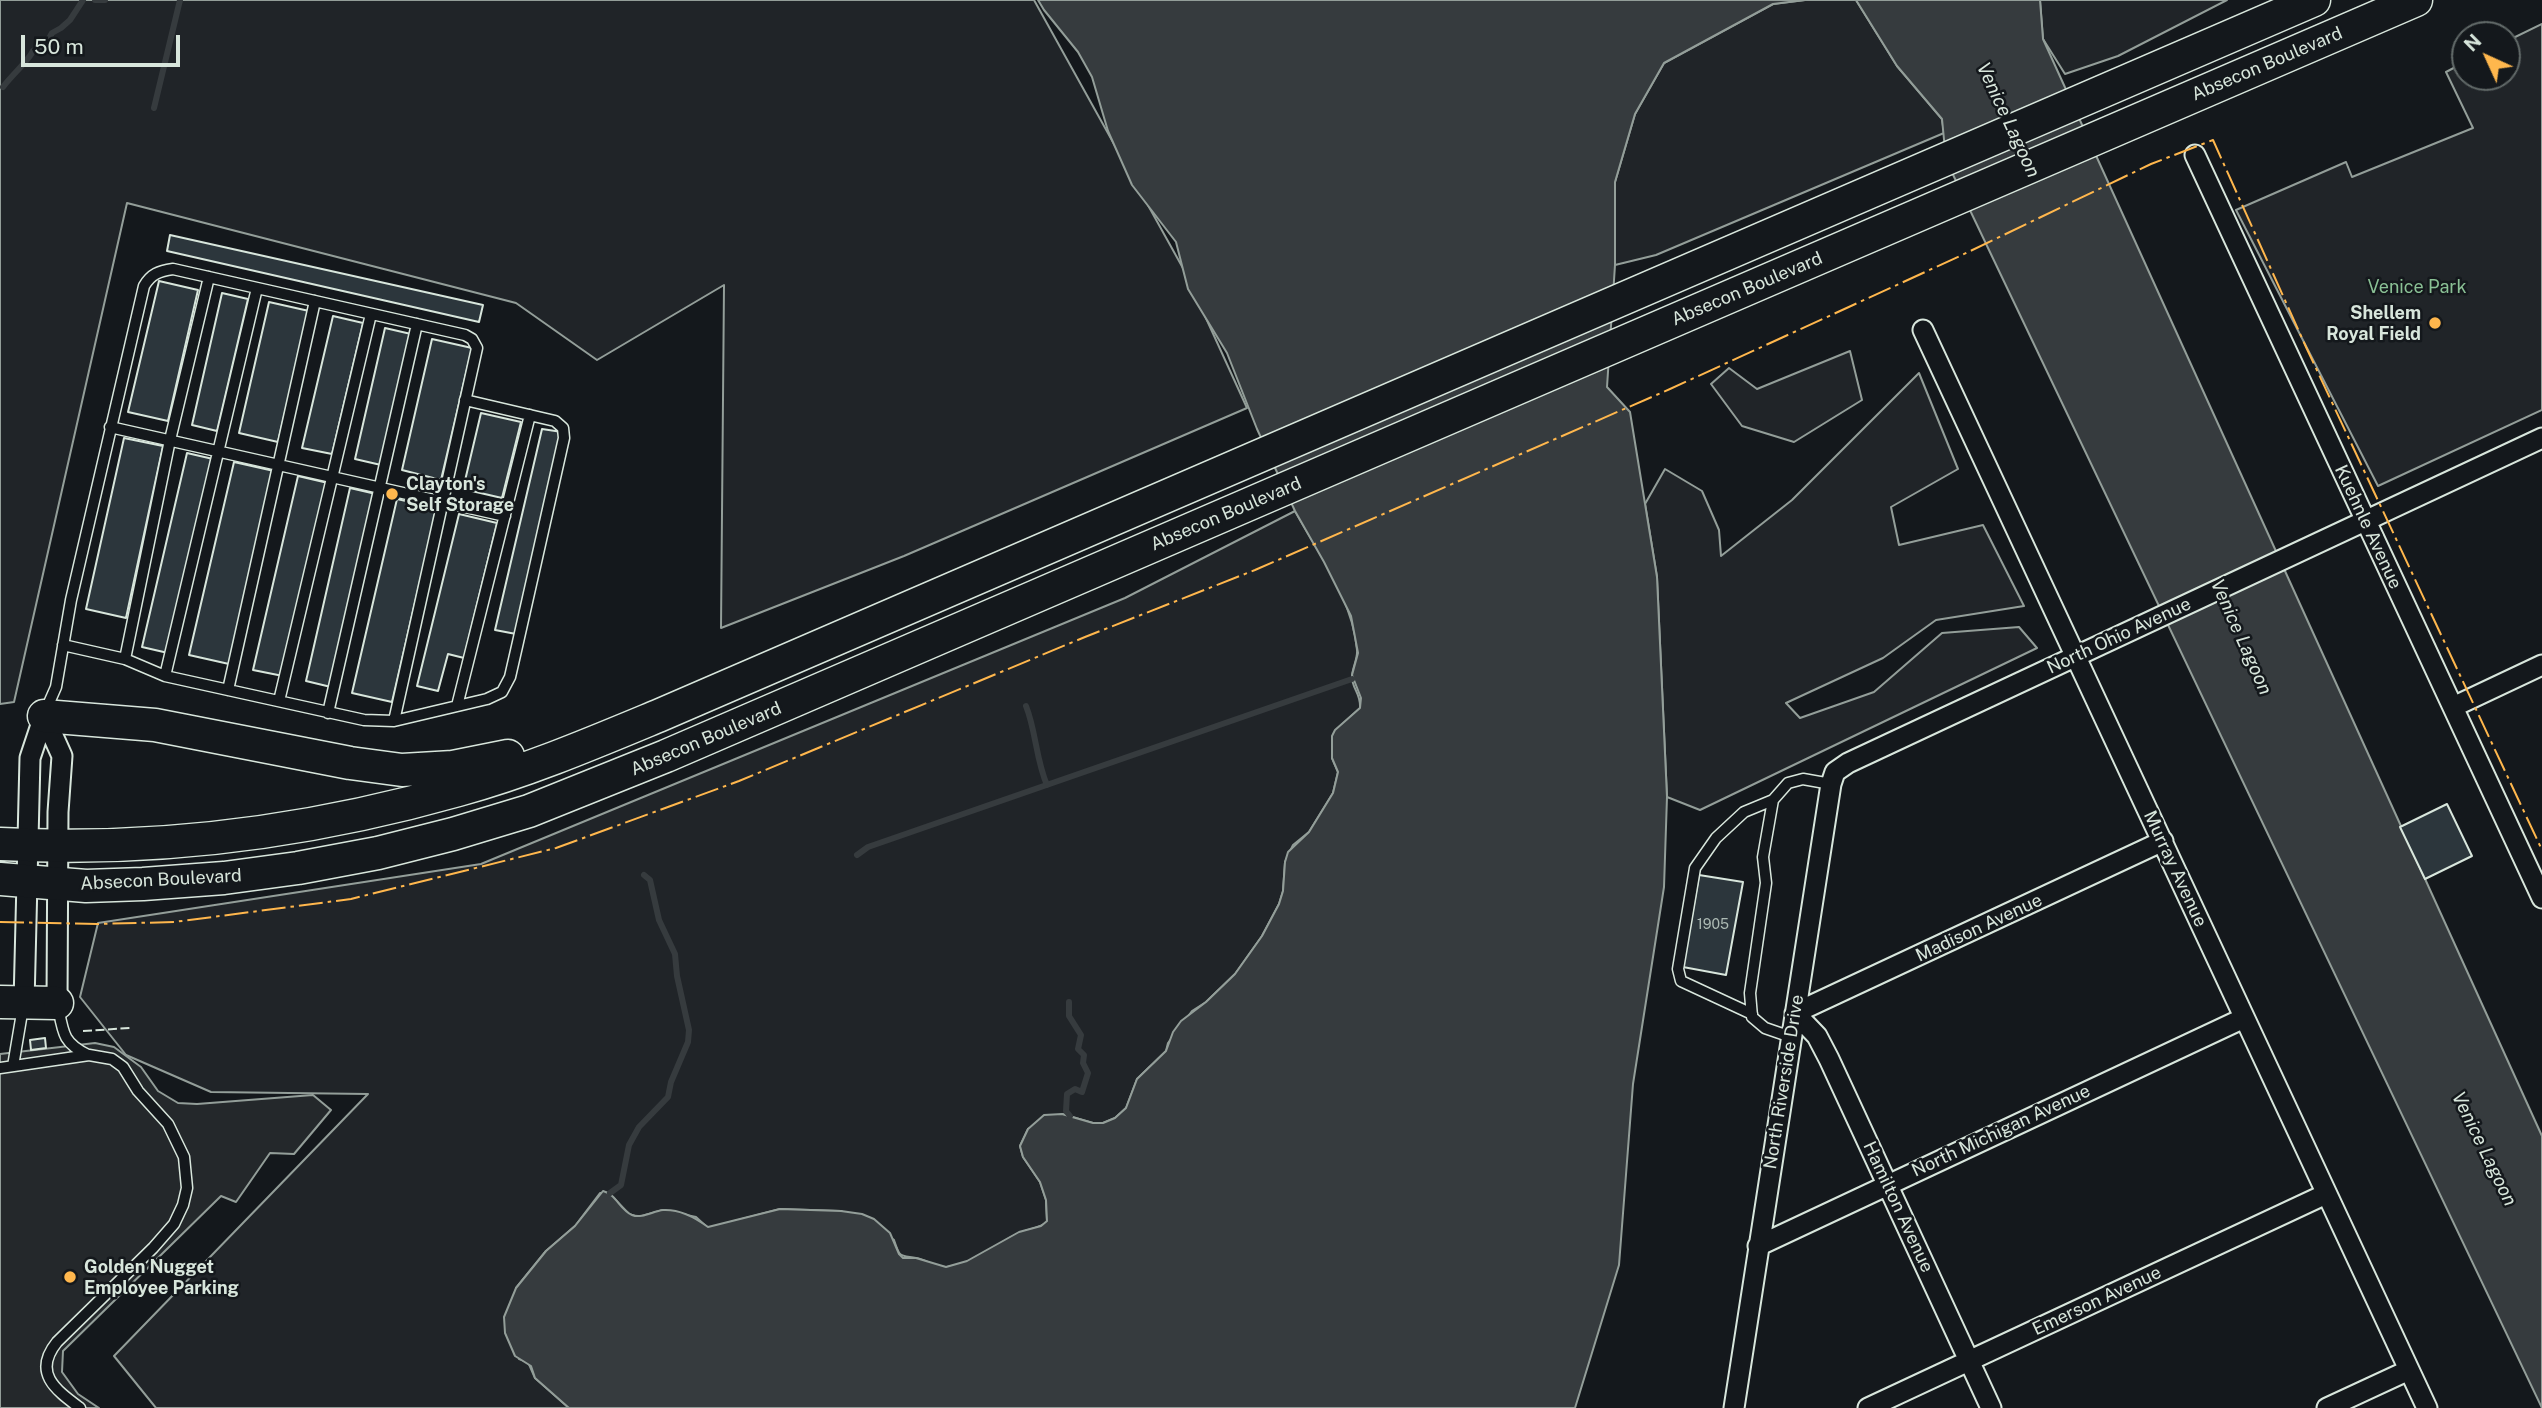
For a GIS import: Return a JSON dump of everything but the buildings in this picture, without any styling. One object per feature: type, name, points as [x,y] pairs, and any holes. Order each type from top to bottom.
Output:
[{"type":"highway","points":[[29,844],[183,841],[306,825],[461,790],[534,765],[606,738],[2314,0]]},
{"type":"highway","name":"Absecon Boulevard","points":[[14,880],[86,886],[143,884],[223,878],[298,868],[391,850],[529,811],[666,757],[2105,134],[2419,1]]},
{"type":"highway","points":[[44,716],[167,727],[359,765],[402,770],[453,767],[606,738]]},
{"type":"highway","points":[[12,1002],[57,1003]]},
{"type":"street","name":"Kuehnle Avenue","points":[[2195,155],[2539,886]]},
{"type":"street","name":"Murray Avenue","points":[[1923,330],[2427,1408]]},
{"type":"street","name":"North Ohio Avenue","points":[[1831,784],[1835,772],[1848,763],[2542,438]]},
{"type":"street","points":[[2453,707],[2542,665]]},
{"type":"street","points":[[44,716],[30,758],[29,844],[59,884],[57,1003]]},
{"type":"street","points":[[12,1002],[14,880],[62,756],[44,716]]},
{"type":"street","name":"North Riverside Drive","points":[[1734,1408],[1831,784]]},
{"type":"street","name":"Madison Avenue","points":[[1795,1013],[2163,841]]},
{"type":"street","name":"Hamilton Avenue","points":[[1795,1013],[1817,1036],[1829,1059],[1991,1408]]},
{"type":"street","name":"North Michigan Avenue","points":[[1758,1246],[2244,1018]]},
{"type":"street","name":"Emerson Avenue","points":[[1868,1408],[2326,1194]]},
{"type":"street","points":[[2327,1408],[2409,1370]]},
{"type":"lane","points":[[44,716],[55,687],[110,427],[144,286],[149,277],[173,269],[465,335],[472,339],[477,348],[394,721]]},
{"type":"lane","points":[[125,659],[170,440],[209,277]]},
{"type":"lane","points":[[165,676],[257,288]]},
{"type":"lane","points":[[228,690],[315,301]]},
{"type":"lane","points":[[279,701],[371,314]]},
{"type":"lane","points":[[328,713],[417,324]]},
{"type":"lane","points":[[63,645],[125,659],[165,676],[364,720],[394,721],[487,699],[502,692],[510,677],[516,654],[564,438],[563,428],[555,421],[465,400]]},
{"type":"lane","points":[[457,706],[530,415]]},
{"type":"lane","points":[[110,427],[505,516]]},
{"type":"lane","points":[[1791,1037],[1765,1028],[1752,1014],[1681,981],[1678,969],[1695,869],[1716,838],[1744,812],[1773,800],[1788,783],[1803,779],[1831,784]]},
{"type":"lane","points":[[1752,1014],[1750,993],[1766,883],[1763,857],[1773,800]]},
{"type":"lane","points":[[12,1002],[13,1066]]},
{"type":"lane","points":[[57,1003],[67,1040],[75,1049],[89,1055]]},
{"type":"lane","points":[[0,1068],[89,1055],[106,1057],[121,1065],[138,1091],[168,1124],[180,1146],[187,1173],[187,1188],[180,1213],[163,1238],[51,1351],[47,1368],[50,1382],[80,1408]]},
{"type":"green space","points":[[0,0],[1034,0],[1184,270],[1247,408],[904,556],[721,628],[724,285],[597,360],[516,303],[127,203],[14,702],[0,704]]},
{"type":"green space","points":[[1805,0],[1856,0],[1897,66],[1942,119],[1944,133],[1656,255],[1615,265],[1615,182],[1635,114],[1664,63],[1773,4]]},
{"type":"green space","points":[[2040,0],[2227,0],[2118,56],[2065,74],[2043,39]]},
{"type":"green space","name":"Venice Park","points":[[2542,24],[2542,410],[2378,486],[2236,210],[2346,162],[2352,177],[2473,128],[2455,91],[2521,91],[2521,34]]},
{"type":"green space","name":"Venice Park","points":[[2451,69],[2451,82],[2446,72]]},
{"type":"green space","points":[[1850,351],[1862,400],[1794,442],[1742,426],[1711,384],[1729,368],[1757,389]]},
{"type":"green space","points":[[1919,373],[1958,469],[1891,507],[1899,545],[1983,525],[2024,606],[1936,620],[1883,658],[1786,703],[1800,718],[1874,692],[1942,633],[2019,627],[2037,648],[1700,810],[1667,797],[1657,577],[1645,504],[1665,469],[1702,491],[1719,530],[1721,556],[1792,500]]},
{"type":"green space","points":[[1295,511],[1342,595],[1354,631],[1357,650],[1352,677],[1360,708],[1336,730],[1332,758],[1338,772],[1333,793],[1309,832],[1293,845],[1285,862],[1283,891],[1279,904],[1262,936],[1235,974],[1206,1002],[1192,1011],[1168,1043],[1166,1051],[1137,1079],[1126,1108],[1115,1118],[1103,1123],[1093,1123],[1062,1114],[1028,1129],[1020,1146],[1023,1157],[1040,1182],[1046,1200],[1047,1222],[1017,1234],[966,1262],[943,1267],[901,1255],[894,1240],[841,1211],[780,1209],[708,1228],[696,1217],[663,1210],[638,1217],[629,1214],[609,1193],[600,1193],[575,1226],[546,1251],[516,1288],[519,1359],[528,1362],[535,1378],[569,1408],[156,1408],[114,1356],[368,1094],[211,1092],[126,1055],[80,997],[98,923],[481,864],[1125,598]]},
{"type":"shaded area","name":"Golden Nugget Employee Parking","points":[[95,1043],[114,1047],[141,1067],[158,1091],[178,1103],[197,1104],[313,1095],[331,1110],[294,1154],[270,1153],[236,1202],[221,1196],[63,1351],[62,1372],[78,1394],[99,1408],[0,1408],[0,1054]]},
{"type":"water","points":[[1038,0],[1805,0],[1773,4],[1664,63],[1635,114],[1615,182],[1615,265],[1607,387],[1630,412],[1657,577],[1667,797],[1664,887],[1633,1084],[1619,1265],[1575,1408],[569,1408],[535,1378],[531,1366],[515,1356],[505,1333],[504,1317],[516,1288],[546,1251],[575,1226],[603,1191],[632,1215],[663,1210],[676,1211],[693,1217],[708,1227],[780,1209],[862,1214],[874,1219],[890,1233],[903,1258],[916,1258],[946,1267],[967,1261],[1019,1232],[1041,1226],[1047,1221],[1046,1200],[1040,1182],[1023,1157],[1020,1146],[1028,1129],[1044,1115],[1062,1114],[1093,1123],[1103,1123],[1115,1118],[1126,1108],[1137,1079],[1166,1051],[1173,1032],[1181,1021],[1235,974],[1262,936],[1279,904],[1288,852],[1309,832],[1333,793],[1338,772],[1332,758],[1332,736],[1335,730],[1360,708],[1361,698],[1352,675],[1358,653],[1351,616],[1295,511],[1257,429],[1227,353],[1188,289],[1176,242],[1132,185],[1108,131],[1092,77],[1078,52]]},
{"type":"water","name":"Venice Lagoon","points":[[1856,0],[2040,0],[2043,39],[2542,1136],[2542,1408],[1946,160],[1942,119],[1897,66]]},
{"type":"waterway","points":[[3,87],[33,51],[46,44],[52,33],[70,20],[83,0]]},
{"type":"waterway","points":[[95,0],[105,0]]},
{"type":"waterway","points":[[154,108],[180,0]]},
{"type":"waterway","points":[[857,855],[868,847],[1352,679]]},
{"type":"waterway","points":[[1026,706],[1047,785]]},
{"type":"waterway","points":[[610,1193],[621,1185],[629,1145],[639,1127],[668,1097],[671,1082],[688,1042],[689,1030],[675,954],[659,920],[650,880],[644,875]]},
{"type":"waterway","points":[[1069,1002],[1069,1016],[1081,1035],[1078,1049],[1084,1055],[1083,1063],[1088,1073],[1082,1092],[1075,1089],[1067,1094],[1066,1111],[1070,1116]]},
{"type":"fence","points":[[83,1031],[130,1028]]},
{"type":"power","points":[[0,922],[174,922],[351,899],[556,848],[739,781],[1085,637],[1255,570],[1670,389],[1960,256],[2151,164],[2213,140],[2306,347],[2542,850]]},
{"type":"place","name":"Shellem Royal Field","points":[[2435,323]]},
{"type":"place","name":"Clayton's Self Storage","points":[[392,494]]},
{"type":"place","name":"Golden Nugget Employee Parking","points":[[70,1277]]}]
